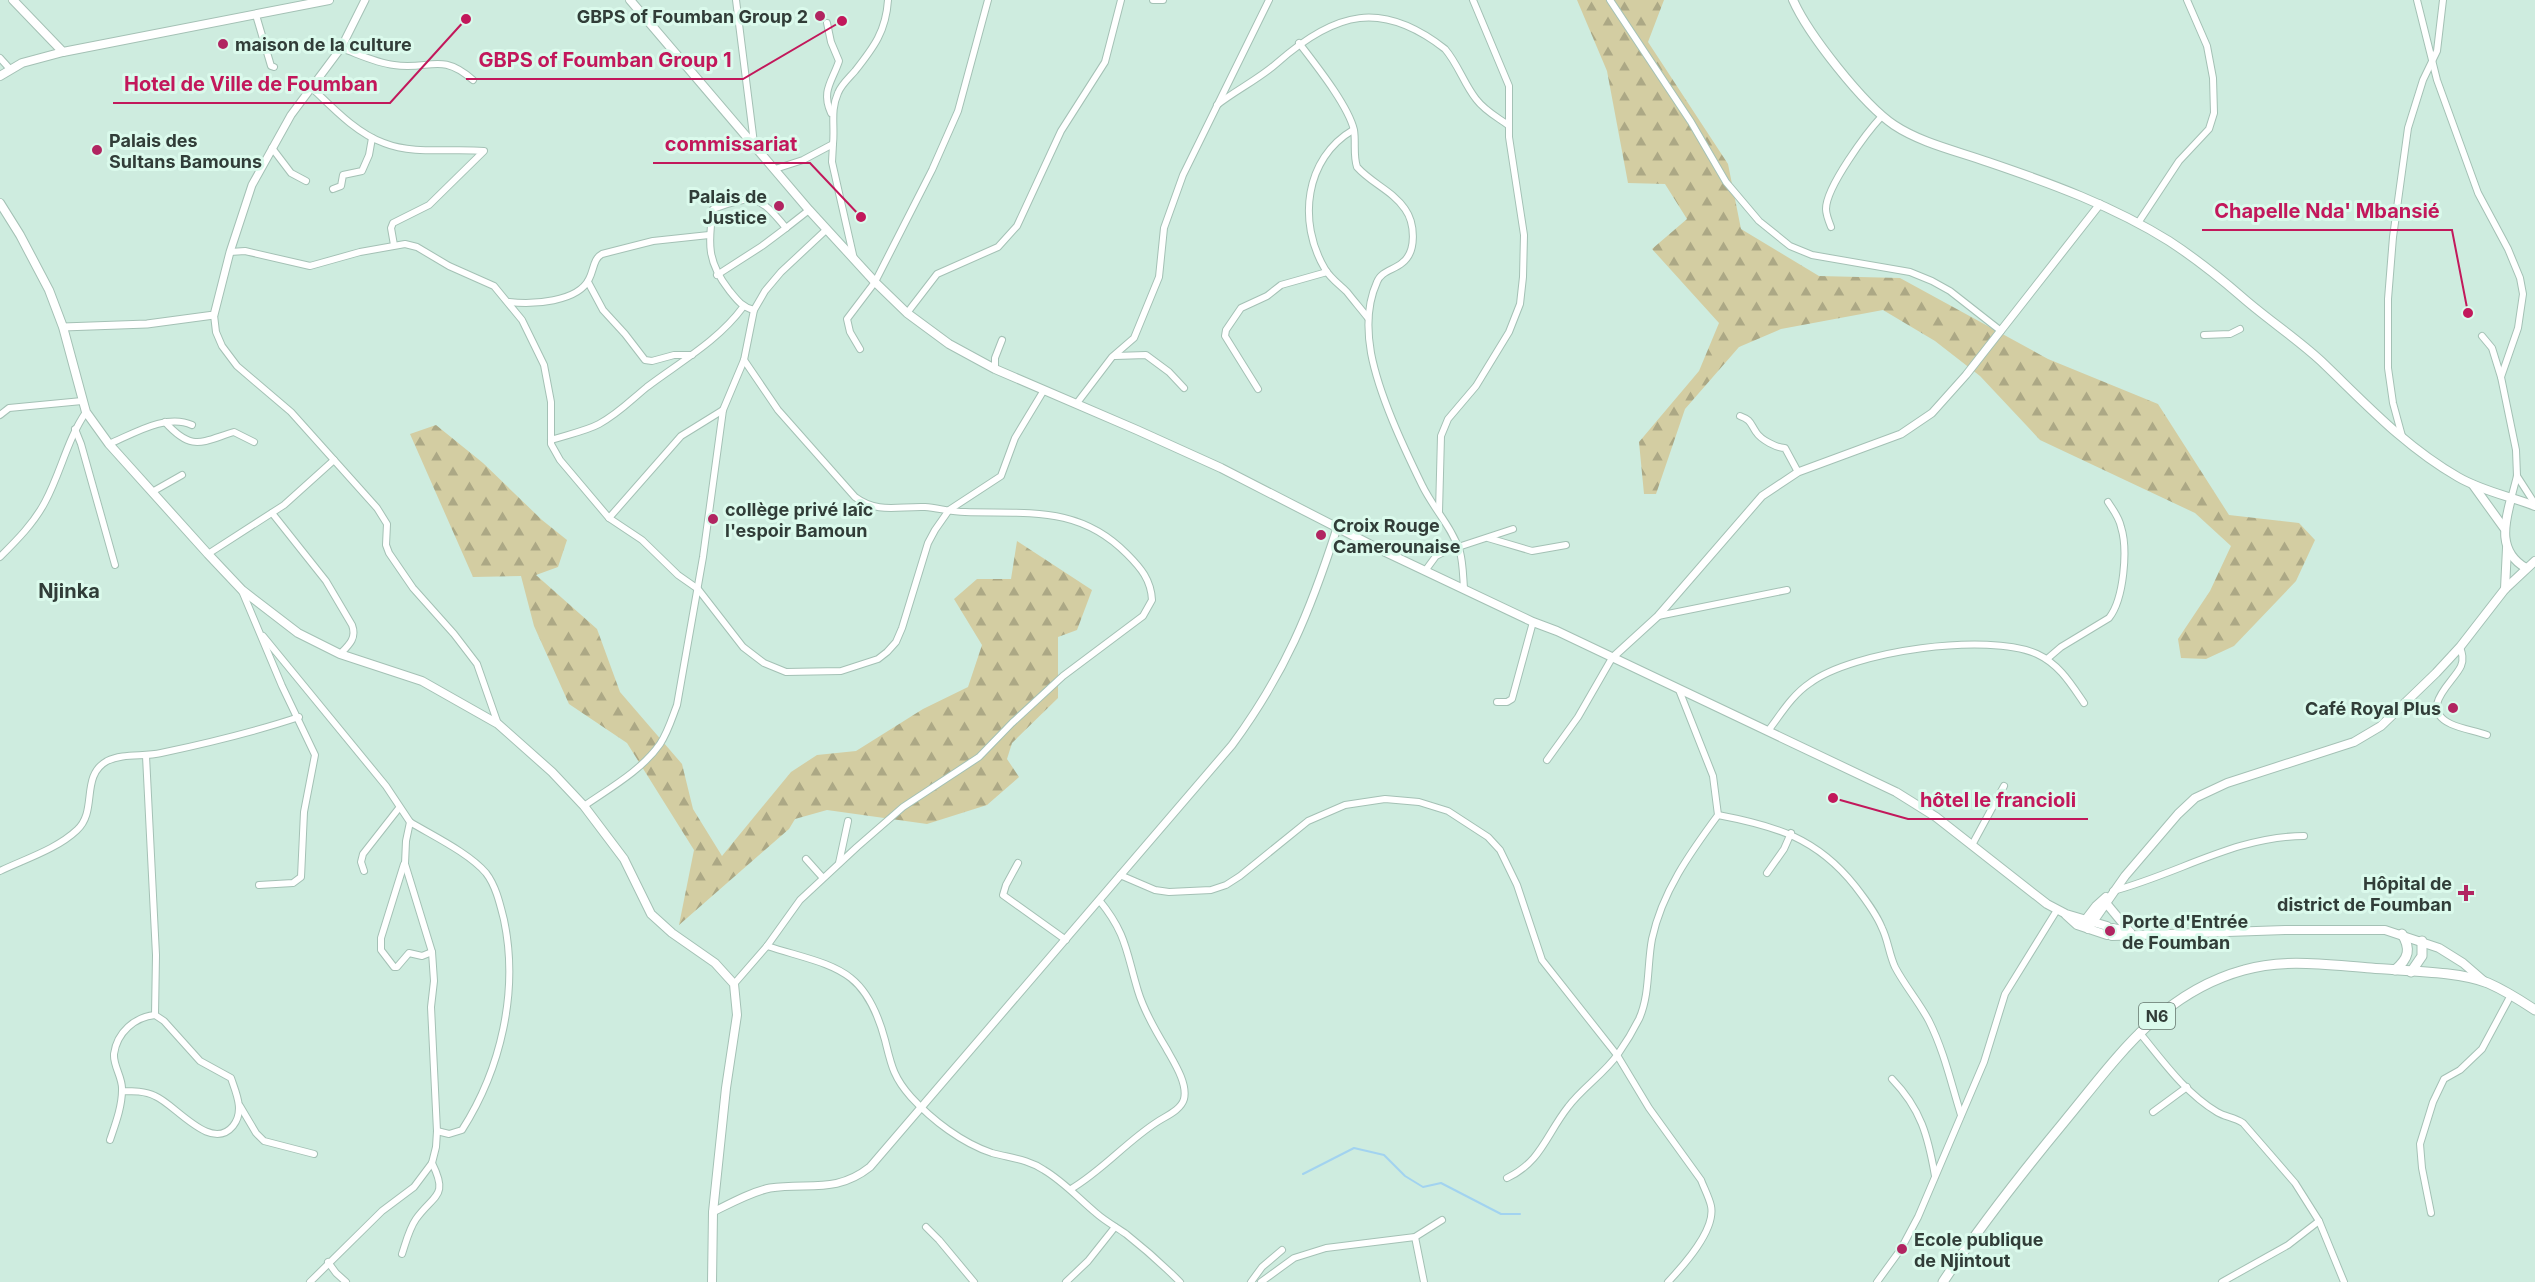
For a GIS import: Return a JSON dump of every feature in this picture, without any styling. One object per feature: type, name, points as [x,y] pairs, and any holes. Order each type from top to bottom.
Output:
[{"type":"highway","points":[[2395,970],[2403,963],[2408,953],[2407,943],[2402,934]]},
{"type":"highway","points":[[2411,972],[2422,956],[2422,941]]},
{"type":"highway","name":"N6","points":[[1943,1282],[1992,1210],[2139,1032],[2182,997],[2224,976],[2245,969],[2294,963],[2395,970],[2486,982],[2535,1010]]},
{"type":"main road","points":[[13,0],[63,52]]},
{"type":"main road","points":[[0,76],[9,68],[36,58],[328,0]]},
{"type":"main road","points":[[630,0],[809,210],[874,282],[908,313],[949,344],[994,369],[1077,403],[1221,468],[1425,571],[1896,792],[1936,817],[2031,894],[2087,924],[2110,931],[2142,936],[2369,929],[2402,934],[2422,941],[2451,955],[2486,982]]},
{"type":"main road","points":[[1793,0],[1820,44],[1869,104],[1882,116],[1916,136],[2100,204],[2170,242],[2228,284],[2320,361],[2403,440],[2472,485],[2535,506]]},
{"type":"main road","points":[[0,203],[40,272],[63,327],[86,412],[109,444],[208,554],[242,590],[298,633],[340,654],[422,681],[498,724],[552,772],[584,806],[624,859],[651,914],[672,933],[715,963],[734,984],[737,1015],[726,1088],[713,1212],[712,1282]]},
{"type":"main road","points":[[2472,485],[2504,528]]},
{"type":"main road","points":[[2505,589],[2507,548],[2504,528],[2511,499]]},
{"type":"main road","points":[[2507,548],[2518,564],[2526,568]]},
{"type":"main road","points":[[2087,924],[2178,814],[2195,798],[2226,783],[2327,752],[2368,735],[2391,717],[2460,647],[2505,589],[2535,561]]},
{"type":"main road","points":[[2065,913],[2096,906],[2109,897]]},
{"type":"main road","points":[[2109,897],[2130,932]]},
{"type":"main road","points":[[2087,924],[2096,906]]},
{"type":"main road","points":[[2110,931],[2130,932],[2142,936]]},
{"type":"street","points":[[364,0],[341,48],[311,87],[272,148],[244,202],[214,315],[216,332],[222,346],[237,366],[281,402],[384,518],[388,534],[386,545],[394,561],[413,588],[477,664],[498,724]]},
{"type":"street","points":[[736,0],[754,143]]},
{"type":"street","points":[[832,114],[842,86],[877,42],[884,27],[888,0]]},
{"type":"street","points":[[860,349],[850,332],[847,319],[874,282],[932,170],[958,111],[988,0]]},
{"type":"street","points":[[908,313],[936,274],[998,247],[1006,241],[1017,226],[1062,131],[1106,62],[1121,0]]},
{"type":"street","points":[[1153,0],[1163,0]]},
{"type":"street","points":[[1077,403],[1112,357],[1134,338],[1159,277],[1162,242],[1183,175],[1214,107],[1269,0]]},
{"type":"street","points":[[1439,513],[1440,452],[1444,426],[1476,386],[1500,349],[1520,304],[1524,277],[1524,235],[1508,124],[1509,86],[1473,0]]},
{"type":"street","points":[[1610,0],[1691,122],[1726,182],[1760,220],[1790,246],[1812,255],[1910,272],[1950,291],[2001,331]]},
{"type":"street","points":[[2138,223],[2179,160],[2209,129],[2214,113],[2213,78],[2207,46],[2187,0]]},
{"type":"street","points":[[2417,0],[2432,63],[2478,193],[2520,278],[2523,294],[2522,307],[2501,377]]},
{"type":"street","points":[[2403,440],[2393,403],[2388,368],[2388,299],[2393,237],[2408,128],[2422,80],[2432,63],[2439,43],[2443,0]]},
{"type":"street","points":[[256,15],[271,66],[274,67]]},
{"type":"street","points":[[1214,107],[1276,64],[1299,43],[1341,15]]},
{"type":"street","points":[[1409,18],[1447,51],[1475,98],[1484,108],[1508,124]]},
{"type":"street","points":[[827,23],[831,42],[839,61],[826,91],[834,130],[832,162],[854,260]]},
{"type":"street","points":[[1299,43],[1340,102],[1353,130],[1357,167],[1379,183],[1405,208],[1410,218],[1412,245],[1405,261],[1383,274],[1377,281],[1368,318],[1372,355],[1390,411],[1423,487],[1458,547],[1464,588]]},
{"type":"street","points":[[341,48],[395,65],[443,63],[457,68],[473,80]]},
{"type":"street","points":[[0,58],[9,68]]},
{"type":"street","points":[[311,87],[372,138],[395,147],[484,151],[429,205],[393,223],[391,228],[394,245]]},
{"type":"street","points":[[1831,227],[1826,210],[1828,199],[1859,143],[1882,116]]},
{"type":"street","points":[[1353,130],[1338,139],[1326,154],[1309,194],[1308,213],[1312,235],[1326,272],[1368,318]]},
{"type":"street","points":[[333,189],[341,186],[345,174],[363,171],[372,138]]},
{"type":"street","points":[[775,169],[803,160],[833,144]]},
{"type":"street","points":[[272,148],[291,173],[306,181]]},
{"type":"street","points":[[754,310],[743,307],[717,275],[712,263],[709,235],[714,209],[754,199],[765,204],[786,228]]},
{"type":"street","points":[[1547,760],[1578,717],[1612,658],[1658,616],[1755,502],[1779,483],[1798,472],[1901,434],[1920,422],[1953,391],[2100,204]]},
{"type":"street","points":[[717,275],[762,246],[809,210]]},
{"type":"street","points":[[584,806],[646,760],[661,741],[677,705],[698,589],[723,410],[744,360],[754,310],[765,291],[827,230]]},
{"type":"street","points":[[509,302],[559,300],[571,295],[588,282],[599,255],[653,241],[709,235]]},
{"type":"street","points":[[230,252],[245,251],[310,266],[405,244],[430,253],[449,266],[494,286],[522,320],[544,365],[551,402],[551,440],[553,450],[560,460],[609,518],[642,540],[678,575],[698,589],[743,646],[774,669],[786,672],[841,670],[861,665],[878,659],[896,642],[928,543],[949,510],[1001,476],[1015,438],[1044,390]]},
{"type":"street","points":[[1258,389],[1225,336],[1226,330],[1241,308],[1267,296],[1279,286],[1326,272]]},
{"type":"street","points":[[588,282],[603,310],[645,360],[692,355]]},
{"type":"street","points":[[551,440],[594,427],[614,416],[648,386],[692,355],[734,319],[743,307]]},
{"type":"street","points":[[63,327],[147,324],[214,315]]},
{"type":"street","points":[[2204,335],[2230,334],[2240,329]]},
{"type":"street","points":[[2482,336],[2492,348],[2515,439],[2517,477],[2511,499]]},
{"type":"street","points":[[994,369],[995,358],[1002,340]]},
{"type":"street","points":[[1112,357],[1146,355],[1169,372],[1184,388]]},
{"type":"street","points":[[734,984],[767,946],[792,909],[823,878],[903,807],[979,757],[1063,676],[1143,616],[1152,600],[1148,581],[1140,568],[1120,546],[1083,522],[1044,513],[949,510],[927,507],[880,509],[866,505],[855,497],[778,410],[744,360]]},
{"type":"street","points":[[0,415],[9,408],[82,401]]},
{"type":"street","points":[[609,518],[681,436],[723,410]]},
{"type":"street","points":[[0,557],[23,533],[45,502],[75,429],[86,412]]},
{"type":"street","points":[[1740,416],[1750,419],[1760,436],[1778,448],[1785,448],[1798,472]]},
{"type":"street","points":[[109,444],[165,422],[177,421],[192,425]]},
{"type":"street","points":[[165,422],[179,436],[198,442],[213,441],[234,432],[254,442]]},
{"type":"street","points":[[75,429],[115,565]]},
{"type":"street","points":[[208,554],[294,497],[334,460]]},
{"type":"street","points":[[152,492],[182,475]]},
{"type":"street","points":[[2517,477],[2535,506]]},
{"type":"street","points":[[2047,659],[2109,618],[2115,611],[2120,593],[2123,535],[2116,514],[2108,502]]},
{"type":"street","points":[[272,513],[326,581],[352,625],[355,633],[353,639],[340,654]]},
{"type":"street","points":[[713,1212],[769,1189],[819,1186],[853,1178],[870,1167],[1232,745],[1259,708],[1299,634],[1337,528]]},
{"type":"street","points":[[1425,571],[1436,556],[1513,529]]},
{"type":"street","points":[[1488,538],[1532,551],[1566,545]]},
{"type":"street","points":[[242,590],[282,686],[299,717],[316,761],[304,812],[301,877],[293,883],[259,885]]},
{"type":"street","points":[[1658,616],[1787,590]]},
{"type":"street","points":[[1497,702],[1507,702],[1512,699],[1533,622]]},
{"type":"street","points":[[263,636],[386,786],[410,822],[470,860],[486,873],[501,904],[509,944],[510,979],[507,1010],[484,1092],[462,1130],[449,1134],[437,1131]]},
{"type":"street","points":[[1768,731],[1793,698],[1812,681],[1827,673],[1909,650],[1974,645],[2025,650],[2047,659],[2060,669],[2084,703]]},
{"type":"street","points":[[2460,647],[2463,656],[2462,665],[2438,697],[2438,710],[2442,718],[2450,724],[2487,735]]},
{"type":"street","points":[[1507,1178],[1522,1171],[1534,1160],[1568,1106],[1617,1055],[1639,1018],[1645,1002],[1653,936],[1672,883],[1691,850],[1718,815],[1713,776],[1679,690]]},
{"type":"street","points":[[0,871],[56,844],[77,830],[88,812],[92,780],[100,767],[115,758],[146,756],[254,732],[299,717]]},
{"type":"street","points":[[146,756],[156,954],[155,1015]]},
{"type":"street","points":[[1972,845],[2004,786]]},
{"type":"street","points":[[1120,875],[1155,890],[1169,892],[1211,890],[1226,885],[1240,876],[1308,821],[1345,805],[1385,799],[1419,802],[1448,811],[1488,837],[1500,850],[1517,885],[1542,960],[1617,1055],[1649,1108],[1701,1180],[1712,1207],[1704,1235],[1668,1282]]},
{"type":"street","points":[[364,871],[361,862],[363,854],[399,808]]},
{"type":"street","points":[[1718,815],[1757,822],[1805,840],[1835,862],[1862,894],[1883,929],[1894,965],[1926,1014],[1940,1044],[1962,1116]]},
{"type":"street","points":[[837,866],[842,855],[849,821]]},
{"type":"street","points":[[410,822],[405,864],[381,938],[381,950],[393,967],[397,967],[409,953],[422,956],[432,952]]},
{"type":"street","points":[[1767,873],[1784,849],[1791,833]]},
{"type":"street","points":[[2109,897],[2238,845],[2285,836],[2304,836]]},
{"type":"street","points":[[806,859],[823,878]]},
{"type":"street","points":[[1017,863],[1003,896],[1066,940]]},
{"type":"street","points":[[310,1282],[382,1211],[414,1187],[432,1163],[437,1131],[431,1007],[434,981],[432,952],[405,864]]},
{"type":"street","points":[[1071,1189],[1091,1176],[1136,1136],[1180,1107],[1185,1098],[1183,1084],[1174,1063],[1138,993],[1123,936],[1114,919],[1099,900]]},
{"type":"street","points":[[1877,1282],[1911,1231],[1987,1053],[2002,1001],[2065,913]]},
{"type":"street","points":[[767,946],[849,975],[872,1000],[878,1012],[893,1074],[921,1107],[970,1143],[991,1152],[1027,1161],[1071,1189],[1098,1215],[1152,1255],[1180,1282]]},
{"type":"street","points":[[2431,1213],[2422,1168],[2421,1144],[2433,1102],[2444,1079],[2460,1070],[2482,1049],[2511,995]]},
{"type":"street","points":[[110,1140],[122,1091],[114,1054],[121,1036],[135,1020],[155,1015],[164,1021],[200,1061],[231,1078],[240,1106],[256,1133],[264,1141],[314,1154]]},
{"type":"street","points":[[2139,1032],[2172,1073],[2220,1114],[2232,1116],[2242,1123],[2295,1183],[2319,1221],[2344,1282]]},
{"type":"street","points":[[1892,1079],[1911,1102],[1925,1129],[1935,1176]]},
{"type":"street","points":[[2153,1112],[2187,1087]]},
{"type":"street","points":[[122,1091],[152,1095],[201,1129],[213,1134],[229,1131],[235,1124],[240,1106]]},
{"type":"street","points":[[402,1254],[416,1220],[439,1195],[440,1178],[432,1163]]},
{"type":"street","points":[[1261,1282],[1285,1263],[1316,1251],[1349,1244],[1415,1238],[1442,1220]]},
{"type":"street","points":[[2222,1282],[2288,1245],[2319,1221]]},
{"type":"street","points":[[926,1227],[974,1282]]},
{"type":"street","points":[[1066,1282],[1088,1261],[1116,1227]]},
{"type":"street","points":[[1415,1238],[1424,1282]]},
{"type":"street","points":[[1251,1282],[1262,1267],[1282,1250]]},
{"type":"street","points":[[328,1262],[346,1282]]},
{"type":"green space","points":[[1577,0],[1664,0],[1648,42],[1728,164],[1741,229],[1819,276],[1900,278],[2048,359],[2158,404],[2229,515],[2299,523],[2315,540],[2296,581],[2234,646],[2206,659],[2181,658],[2178,639],[2210,591],[2231,546],[2195,513],[2040,440],[1980,376],[1935,341],[1883,310],[1781,329],[1739,347],[1685,409],[1656,494],[1644,494],[1639,442],[1699,371],[1719,323],[1652,249],[1687,219],[1665,184],[1628,183],[1607,71]]},
{"type":"green space","points":[[436,425],[483,463],[542,520],[567,540],[558,567],[536,575],[597,629],[620,692],[682,764],[693,809],[722,856],[791,772],[817,755],[856,751],[923,709],[968,687],[982,645],[954,599],[977,579],[1011,579],[1017,541],[1092,590],[1077,630],[1058,637],[1058,698],[1012,743],[1007,759],[1019,777],[987,805],[927,824],[827,810],[795,819],[789,829],[679,925],[694,850],[627,743],[569,704],[534,626],[521,576],[473,577],[410,434]]},
{"type":"waterway","points":[[1303,1174],[1354,1148],[1384,1155],[1405,1176],[1423,1187],[1441,1183],[1501,1214],[1520,1214]]},
{"type":"place","name":"GBPS of Foumban Group 2","points":[[820,16]]},
{"type":"place","name":"Hotel de Ville de Foumban","points":[[466,19]]},
{"type":"place","name":"GBPS of Foumban Group 1","points":[[842,21]]},
{"type":"place","name":"maison de la culture","points":[[223,44]]},
{"type":"place","name":"Palais des Sultans Bamouns","points":[[97,150]]},
{"type":"place","name":"Palais de Justice","points":[[779,206]]},
{"type":"place","name":"commissariat","points":[[861,217]]},
{"type":"place","name":"Chapelle Nda' Mbansié","points":[[2468,313]]},
{"type":"place","name":"collège privé laîc l'espoir Bamoun","points":[[713,519]]},
{"type":"place","name":"Croix Rouge Camerounaise","points":[[1321,535]]},
{"type":"place","name":"Café Royal Plus","points":[[2453,708]]},
{"type":"place","name":"hôtel le francioli","points":[[1833,798]]},
{"type":"place","name":"Hôpital de district de Foumban","points":[[2466,893]]},
{"type":"place","name":"Porte d'Entrée de Foumban","points":[[2110,931]]},
{"type":"place","name":"Ecole publique de Njintout","points":[[1902,1249]]},
{"type":"district","name":"Njinka","points":[[69,591]]}]
